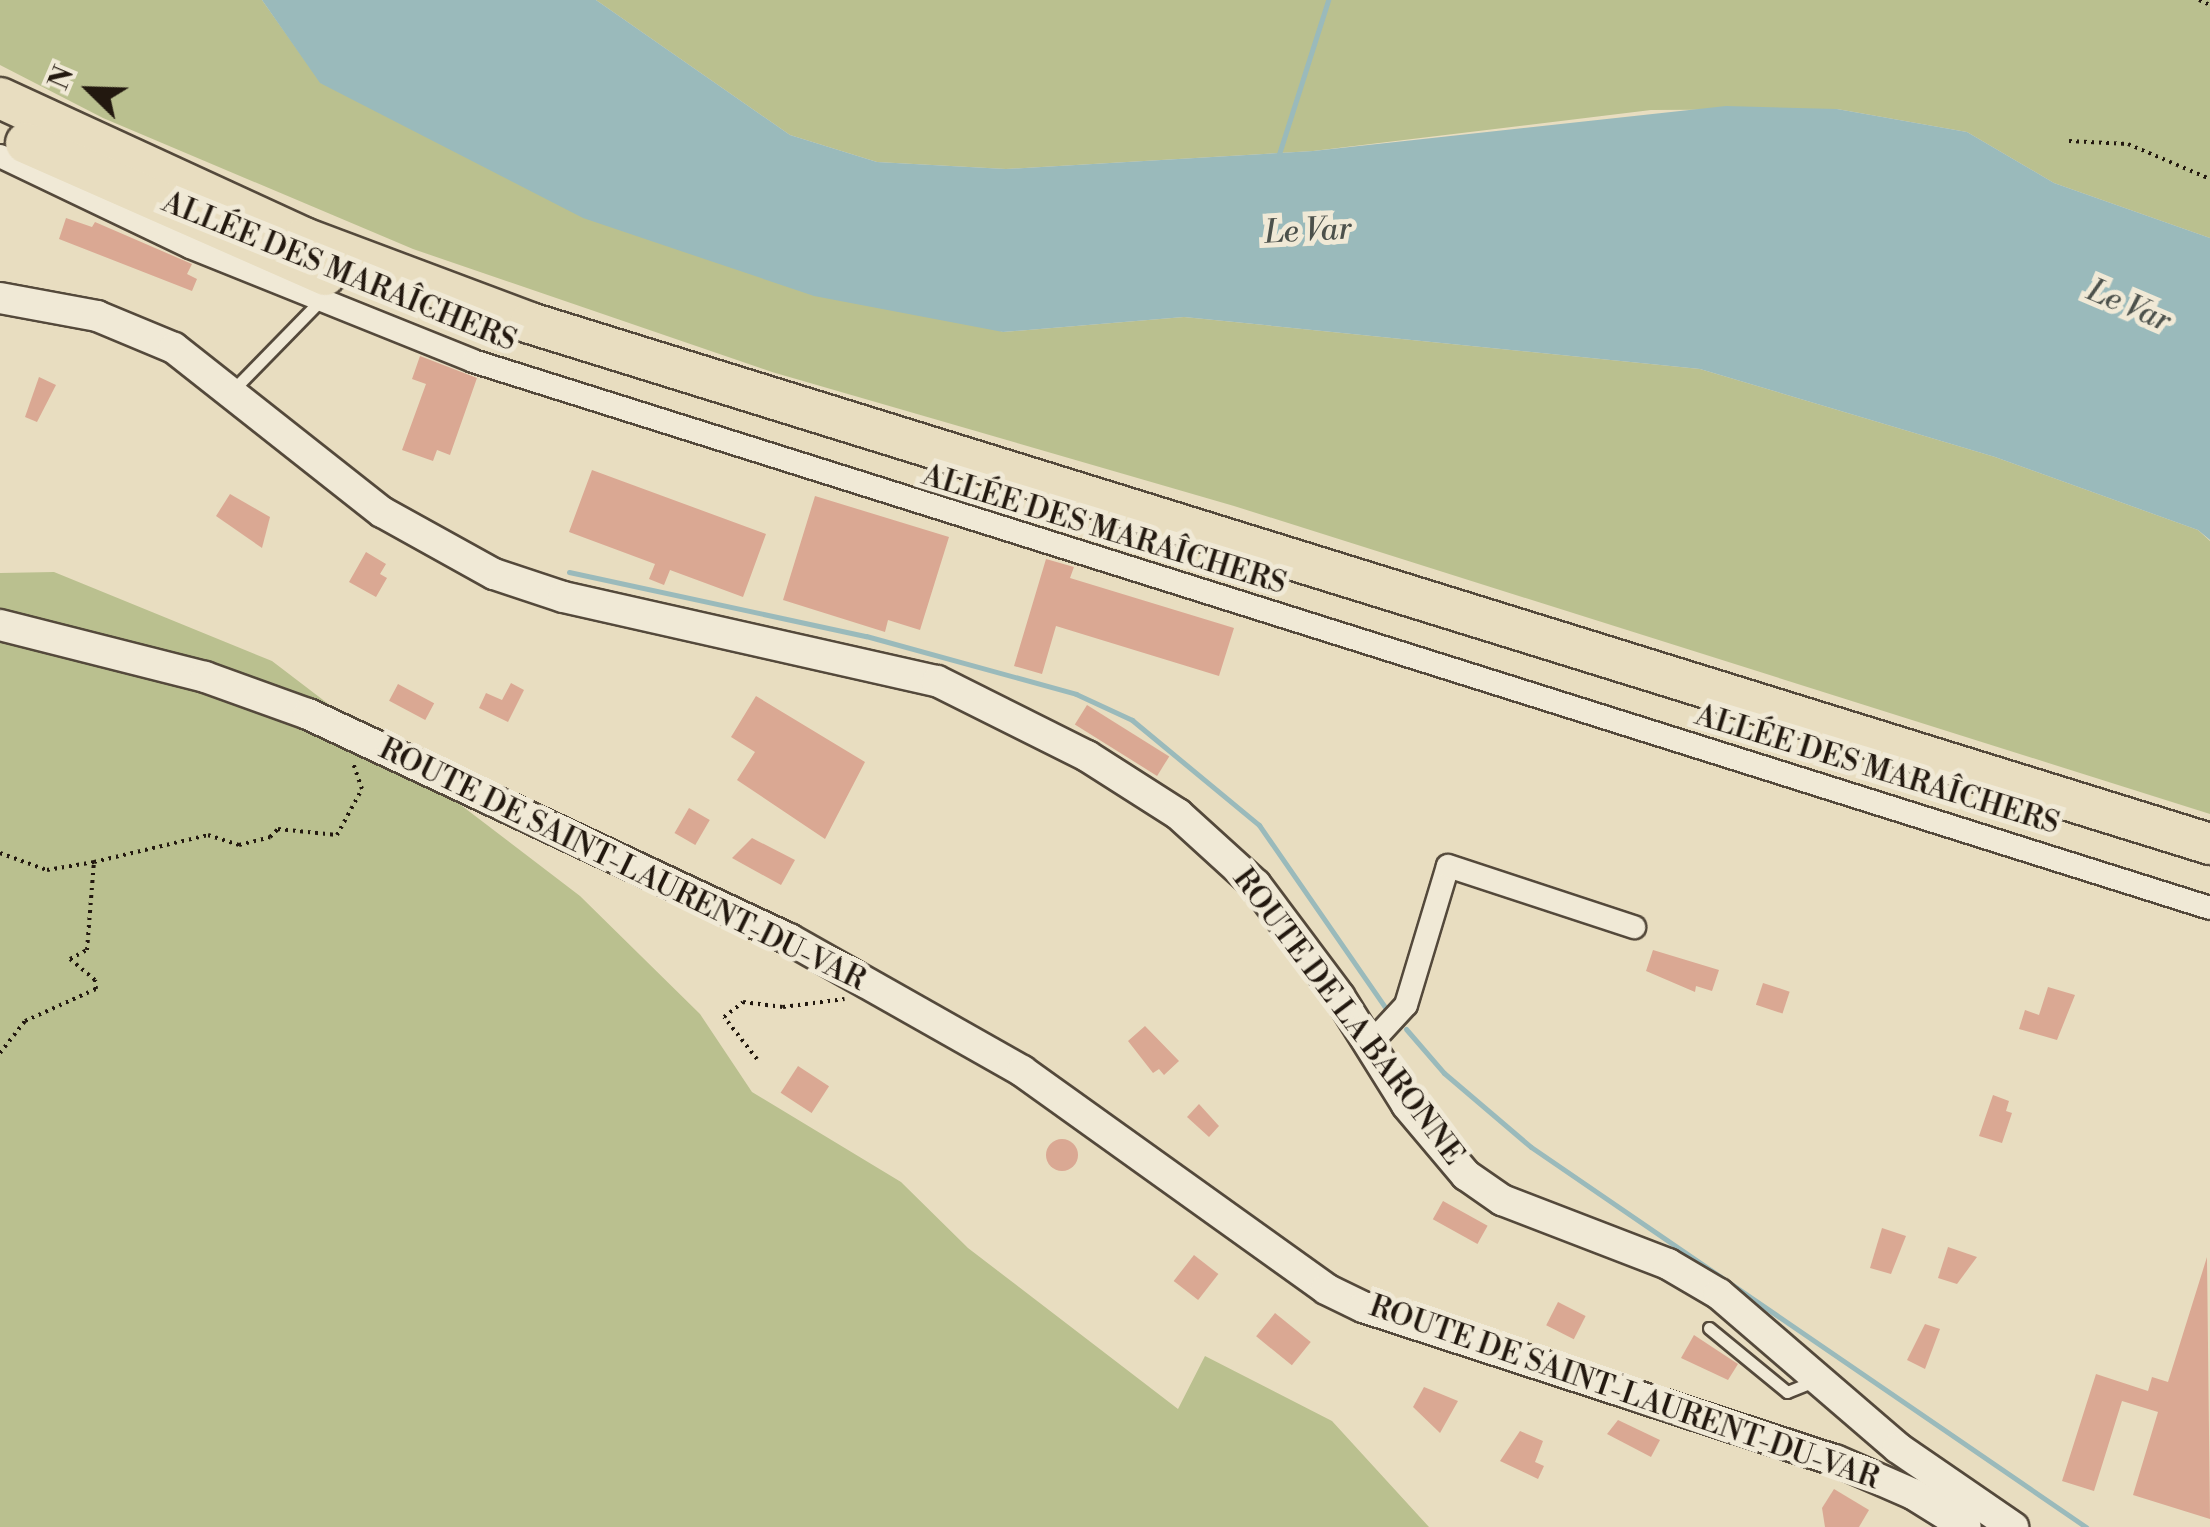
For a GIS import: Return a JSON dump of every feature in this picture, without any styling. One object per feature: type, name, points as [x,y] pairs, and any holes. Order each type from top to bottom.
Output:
[{"type":"highway","points":[[0,98],[304,238],[530,323],[2210,844]]},
{"type":"highway","points":[[0,130],[295,264],[537,351],[2210,871]]},
{"type":"main road","name":"ROUTE DE LA BARONNE","points":[[0,298],[132,327],[234,389],[382,512],[494,574],[562,597],[937,680],[1026,720],[1159,800],[1231,859],[1286,921],[1417,1118],[1466,1175],[1502,1200],[1689,1275],[1898,1448],[2013,1527]]},
{"type":"main road","name":"ROUTE DE SAINT-LAURENT-DU-VAR","points":[[0,625],[205,677],[340,728],[790,939],[953,1030],[1363,1308],[1835,1460],[1913,1494],[1966,1527]]},
{"type":"street","name":"ALLÉE DES MARAÎCHERS","points":[[0,156],[190,247],[473,361],[2210,908]]},
{"type":"street","points":[[1369,1044],[1406,1005],[1448,866],[1634,926]]},
{"type":"lane","points":[[234,389],[320,300]]},
{"type":"lane","points":[[1709,1328],[1787,1392],[1817,1379]]},
{"type":"path","points":[[2199,0],[2210,5]]},
{"type":"path","points":[[2069,141],[2128,144],[2210,179]]},
{"type":"path","points":[[0,853],[47,870],[208,835],[239,845],[270,838],[278,829],[337,835],[362,789],[340,728]]},
{"type":"path","points":[[0,1052],[25,1022],[96,990],[96,980],[70,959],[87,950],[94,862]]},
{"type":"path","points":[[758,1059],[724,1017],[743,1002],[783,1007],[854,998]]},
{"type":"green space","points":[[0,0],[262,0],[321,83],[1003,332],[1184,317],[1700,369],[1995,457],[2198,530],[2210,541],[2210,814],[1234,506],[772,372],[413,249],[103,118],[0,65]]},
{"type":"green space","points":[[596,0],[2210,0],[2210,238],[2054,183],[1967,132],[1837,109],[1651,110],[1313,151],[1006,169],[877,162],[790,135]]},
{"type":"green space","points":[[54,572],[272,661],[580,896],[700,1014],[752,1092],[901,1182],[968,1248],[1178,1409],[1205,1356],[1332,1421],[1429,1527],[0,1527],[0,573]]},
{"type":"water","name":"Le Var","points":[[262,0],[596,0],[790,135],[877,162],[1006,169],[1313,151],[1726,106],[1837,109],[1967,132],[2054,183],[2210,238],[2210,540],[2198,530],[1995,457],[1700,369],[1184,317],[1003,332],[814,296],[583,218],[320,83]]},
{"type":"building","points":[[66,218],[92,227],[95,222],[192,264],[187,274],[197,279],[192,291],[59,239]]},
{"type":"building","points":[[420,356],[477,378],[450,455],[437,450],[433,461],[402,450],[426,384],[412,379]]},
{"type":"building","points":[[39,377],[56,385],[37,422],[25,417]]},
{"type":"building","points":[[592,470],[766,534],[743,597],[670,570],[664,585],[649,579],[655,564],[569,532]]},
{"type":"building","points":[[230,494],[270,517],[262,548],[216,516]]},
{"type":"building","points":[[815,496],[949,537],[920,630],[888,620],[885,632],[783,600]]},
{"type":"building","points":[[366,552],[386,564],[380,574],[387,578],[376,597],[349,582]]},
{"type":"building","points":[[1046,559],[1074,567],[1070,578],[1234,628],[1219,676],[1056,626],[1042,674],[1014,666]]},
{"type":"building","points":[[511,683],[524,690],[508,722],[479,708],[486,693],[502,700]]},
{"type":"building","points":[[398,684],[434,703],[425,720],[389,701]]},
{"type":"building","points":[[756,696],[865,762],[825,839],[737,780],[755,752],[731,737]]},
{"type":"building","points":[[1087,705],[1169,756],[1157,776],[1075,725]]},
{"type":"building","points":[[689,808],[710,820],[695,845],[674,833]]},
{"type":"building","points":[[752,838],[795,860],[781,885],[732,858]]},
{"type":"building","points":[[1653,950],[1719,970],[1712,991],[1696,986],[1695,992],[1646,971]]},
{"type":"building","points":[[1763,983],[1790,992],[1783,1014],[1756,1005]]},
{"type":"building","points":[[2048,987],[2075,995],[2057,1040],[2019,1029],[2025,1010],[2039,1015]]},
{"type":"building","points":[[1145,1026],[1179,1061],[1164,1075],[1159,1069],[1153,1073],[1128,1041]]},
{"type":"building","points":[[798,1066],[829,1086],[812,1113],[781,1093]]},
{"type":"building","points":[[1993,1095],[2009,1101],[2006,1111],[2012,1113],[2002,1143],[1979,1136]]},
{"type":"building","points":[[1199,1104],[1219,1126],[1209,1137],[1187,1117]]},
{"type":"building","points":[[1062,1139],[1073,1144],[1078,1155],[1073,1166],[1062,1171],[1051,1166],[1046,1155],[1051,1144]]},
{"type":"building","points":[[1443,1201],[1488,1226],[1477,1244],[1433,1219]]},
{"type":"building","points":[[1882,1228],[1906,1236],[1891,1274],[1870,1268]]},
{"type":"building","points":[[1948,1247],[1977,1257],[1957,1284],[1938,1278]]},
{"type":"building","points":[[1194,1255],[1218,1274],[1198,1300],[1174,1281]]},
{"type":"building","points":[[2207,1257],[2210,1519],[2133,1495],[2158,1412],[2122,1401],[2094,1491],[2062,1481],[2096,1374],[2148,1391],[2152,1377],[2168,1382]]},
{"type":"building","points":[[1558,1302],[1586,1316],[1574,1339],[1546,1325]]},
{"type":"building","points":[[1275,1313],[1311,1342],[1292,1365],[1256,1336]]},
{"type":"building","points":[[1925,1324],[1940,1329],[1925,1369],[1907,1360]]},
{"type":"building","points":[[1694,1335],[1738,1364],[1728,1380],[1681,1358]]},
{"type":"building","points":[[1424,1387],[1458,1401],[1440,1433],[1413,1407]]},
{"type":"building","points":[[1618,1420],[1660,1440],[1651,1457],[1607,1434]]},
{"type":"building","points":[[1520,1431],[1543,1441],[1535,1462],[1544,1466],[1538,1479],[1500,1461]]},
{"type":"building","points":[[1834,1489],[1869,1510],[1859,1527],[1825,1527],[1822,1508]]},
{"type":"waterway","points":[[1279,154],[1328,0]]},
{"type":"waterway","points":[[569,572],[866,636],[1076,694],[1132,720],[1259,825],[1388,1011]]},
{"type":"waterway","points":[[1406,1029],[1444,1073],[1531,1147],[2086,1527]]}]
